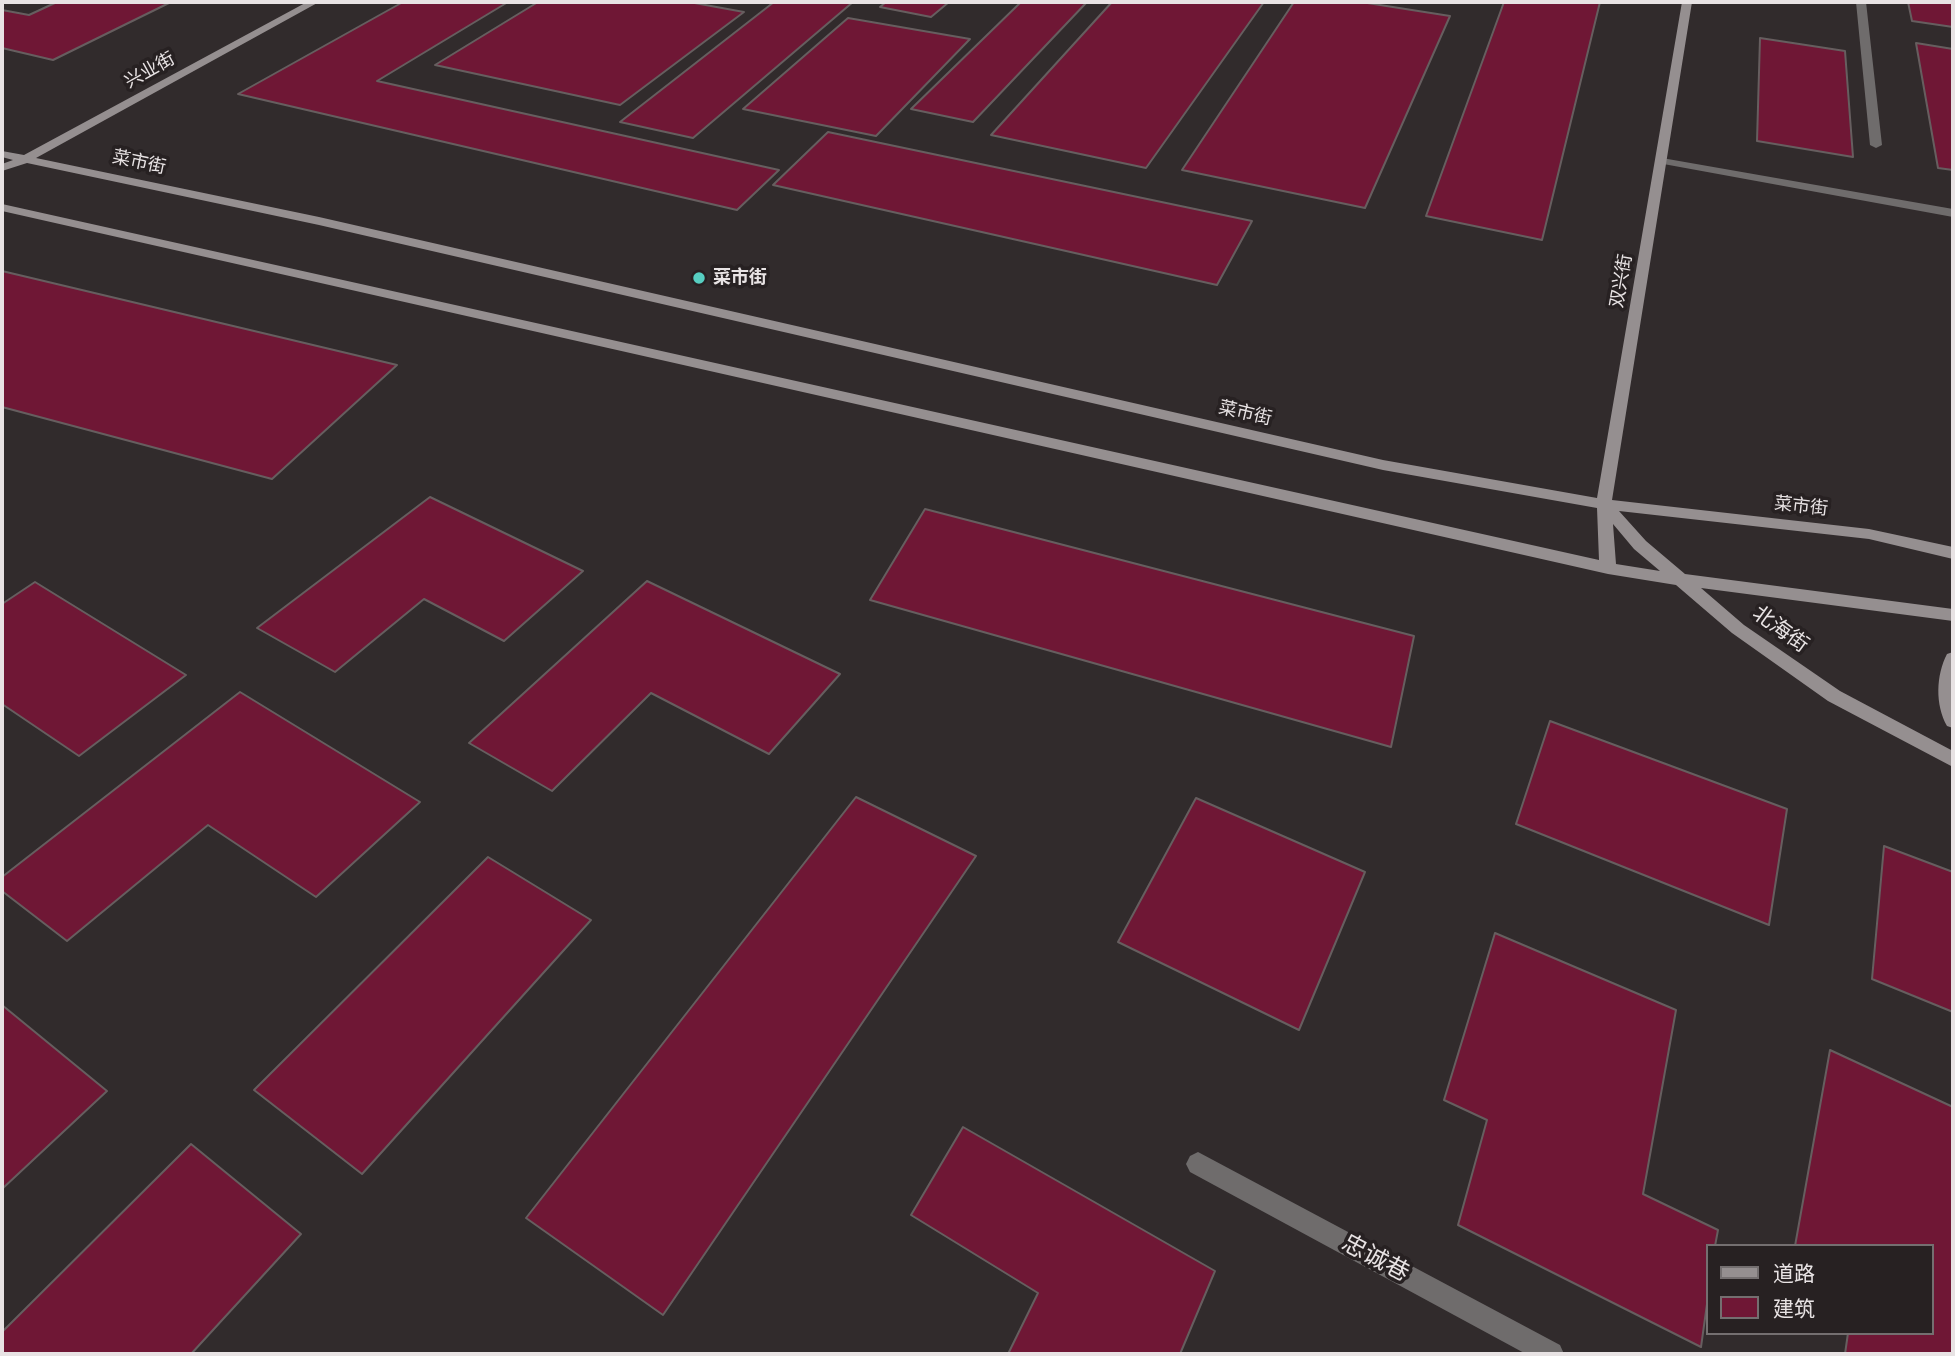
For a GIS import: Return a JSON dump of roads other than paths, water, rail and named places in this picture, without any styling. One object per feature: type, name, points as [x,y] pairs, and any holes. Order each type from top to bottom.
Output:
[{"type":"main road","name":"兴业街","points":[[2,168],[26,159],[314,2]]},
{"type":"main road","name":"双兴街","points":[[1608,568],[1604,504],[1687,2]]},
{"type":"main road","name":"菜市街","points":[[2,154],[333,224],[1383,465],[1604,504],[1869,534],[1953,554]]},
{"type":"main road","points":[[2,208],[1608,568],[1680,581],[1802,593],[1953,615]]},
{"type":"main road","name":"北海街","points":[[1604,504],[1640,545],[1738,629],[1834,696],[1953,760]]},
{"type":"main road","points":[[1953,659],[1949,667],[1947,701],[1953,721]]},
{"type":"street","points":[[1861,2],[1877,145]]},
{"type":"street","points":[[1662,161],[1953,213]]},
{"type":"street","name":"忠诚巷","points":[[1198,1164],[1552,1354]]},
{"type":"place","name":"菜市街","points":[[699,278]]}]
